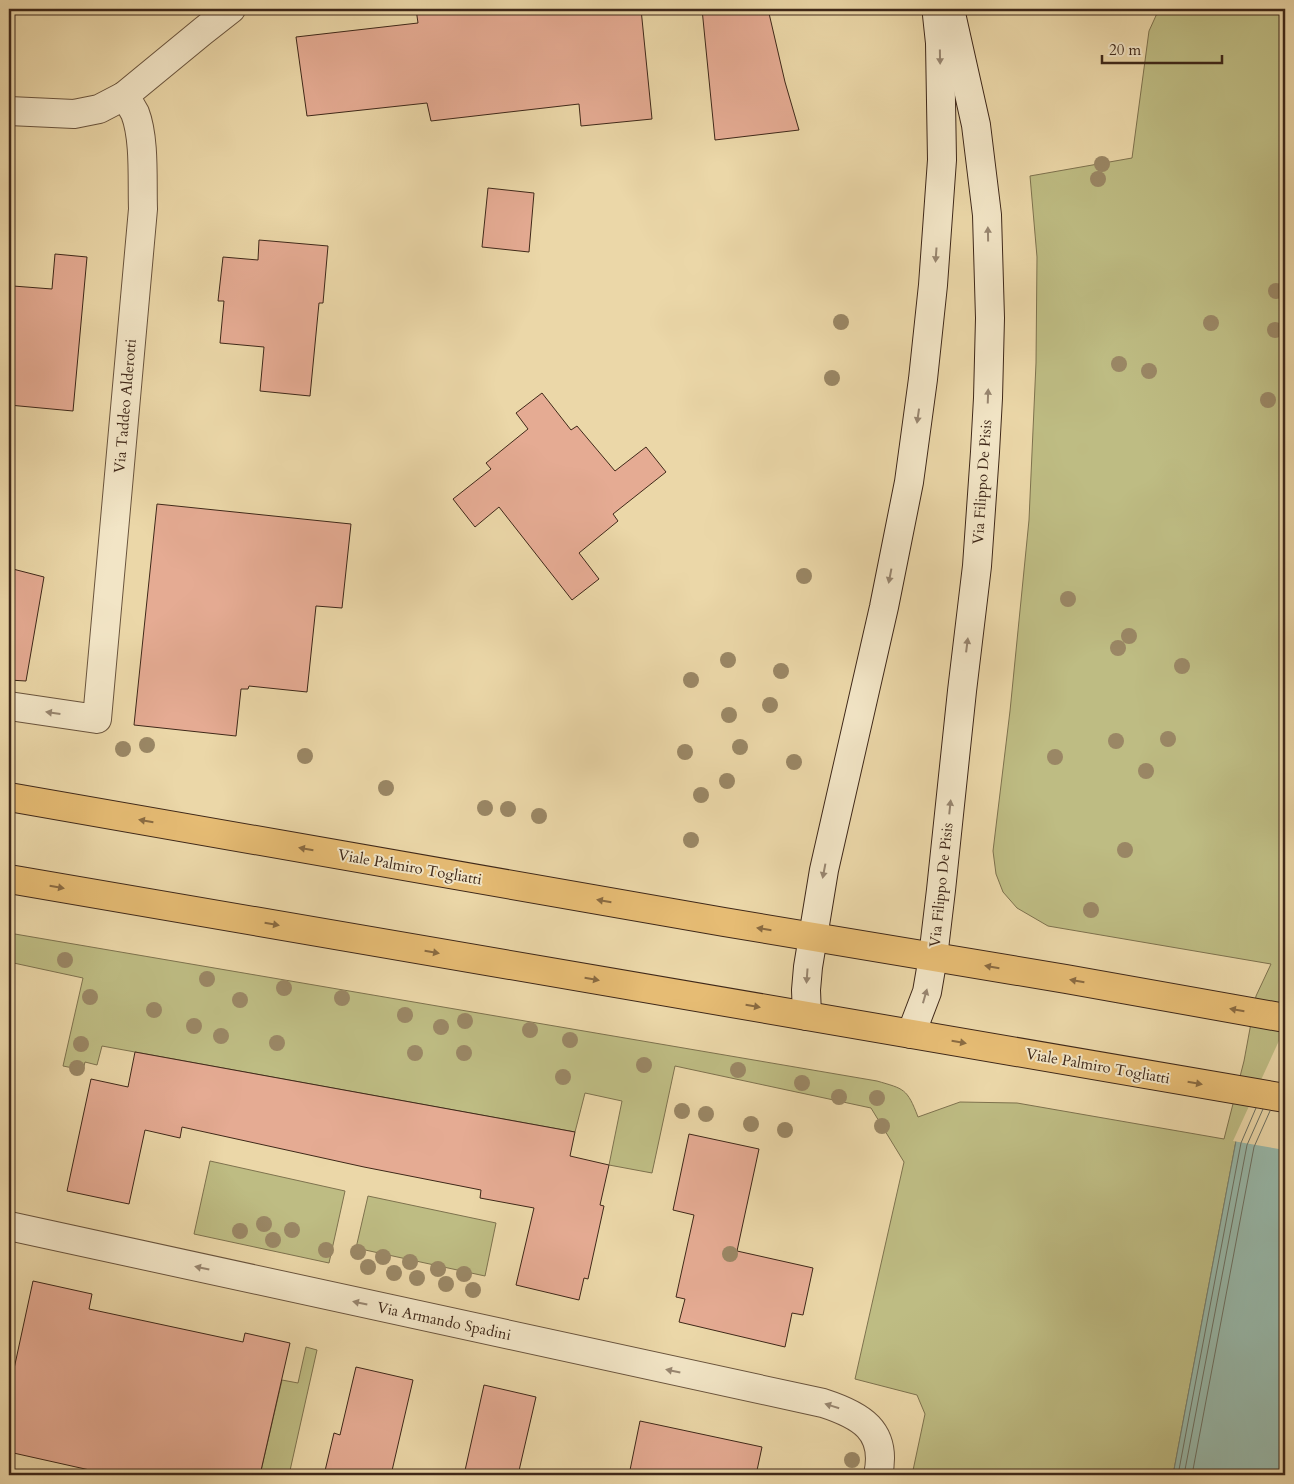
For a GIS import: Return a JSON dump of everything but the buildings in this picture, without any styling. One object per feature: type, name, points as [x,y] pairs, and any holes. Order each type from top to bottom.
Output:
[{"type":"main road","name":"Viale Palmiro Togliatti","points":[[9,797],[1285,1018]]},
{"type":"main road","name":"Viale Palmiro Togliatti","points":[[9,879],[1285,1098]]},
{"type":"street","points":[[9,111],[74,114],[99,109],[124,96],[231,9]]},
{"type":"street","points":[[807,1016],[806,990],[808,967],[824,870],[884,607],[909,482],[922,389],[933,285],[942,160],[940,43],[937,9]]},
{"type":"street","name":"Via Filippo De Pisis","points":[[933,957],[976,566],[985,452],[990,318],[987,215],[976,125],[950,9]]},
{"type":"street","name":"Via Taddeo Alderotti","points":[[9,706],[97,719],[142,210],[142,160],[139,130],[134,112],[124,96]]},
{"type":"street","points":[[911,1034],[927,992],[933,957]]},
{"type":"street","name":"Via Armando Spadini","points":[[9,1226],[823,1403],[854,1415],[872,1431],[880,1456],[878,1475]]},
{"type":"shaded area","points":[[1159,9],[1285,9],[1285,1033],[1236,1141],[1173,1475],[912,1475],[925,1414],[917,1395],[855,1379],[904,1162],[871,1108],[675,1066],[652,1173],[609,1165],[622,1101],[585,1093],[575,1132],[102,1046],[97,1065],[85,1062],[83,1070],[63,1066],[83,978],[9,962],[9,933],[877,1081],[904,1091],[911,1100],[918,1117],[960,1102],[1017,1103],[1224,1139],[1244,1061],[1256,996],[1271,964],[1048,926],[1017,908],[1003,892],[996,874],[993,851],[1010,711],[1029,520],[1036,363],[1037,257],[1030,176],[1132,158],[1149,31]]},
{"type":"shaded area","points":[[210,1161],[345,1191],[329,1263],[194,1234]]},
{"type":"shaded area","points":[[368,1196],[496,1223],[485,1276],[356,1248]]},
{"type":"shaded area","points":[[306,1347],[317,1350],[289,1475],[260,1475],[282,1380],[298,1383]]},
{"type":"shaded area","points":[[9,1468],[41,1475],[9,1475]]},
{"type":"water","points":[[1285,1033],[1285,1475],[1173,1475],[1236,1141]]},
{"type":"pier","points":[[1285,1031],[1285,1150],[1233,1141],[1283,1032]]}]
